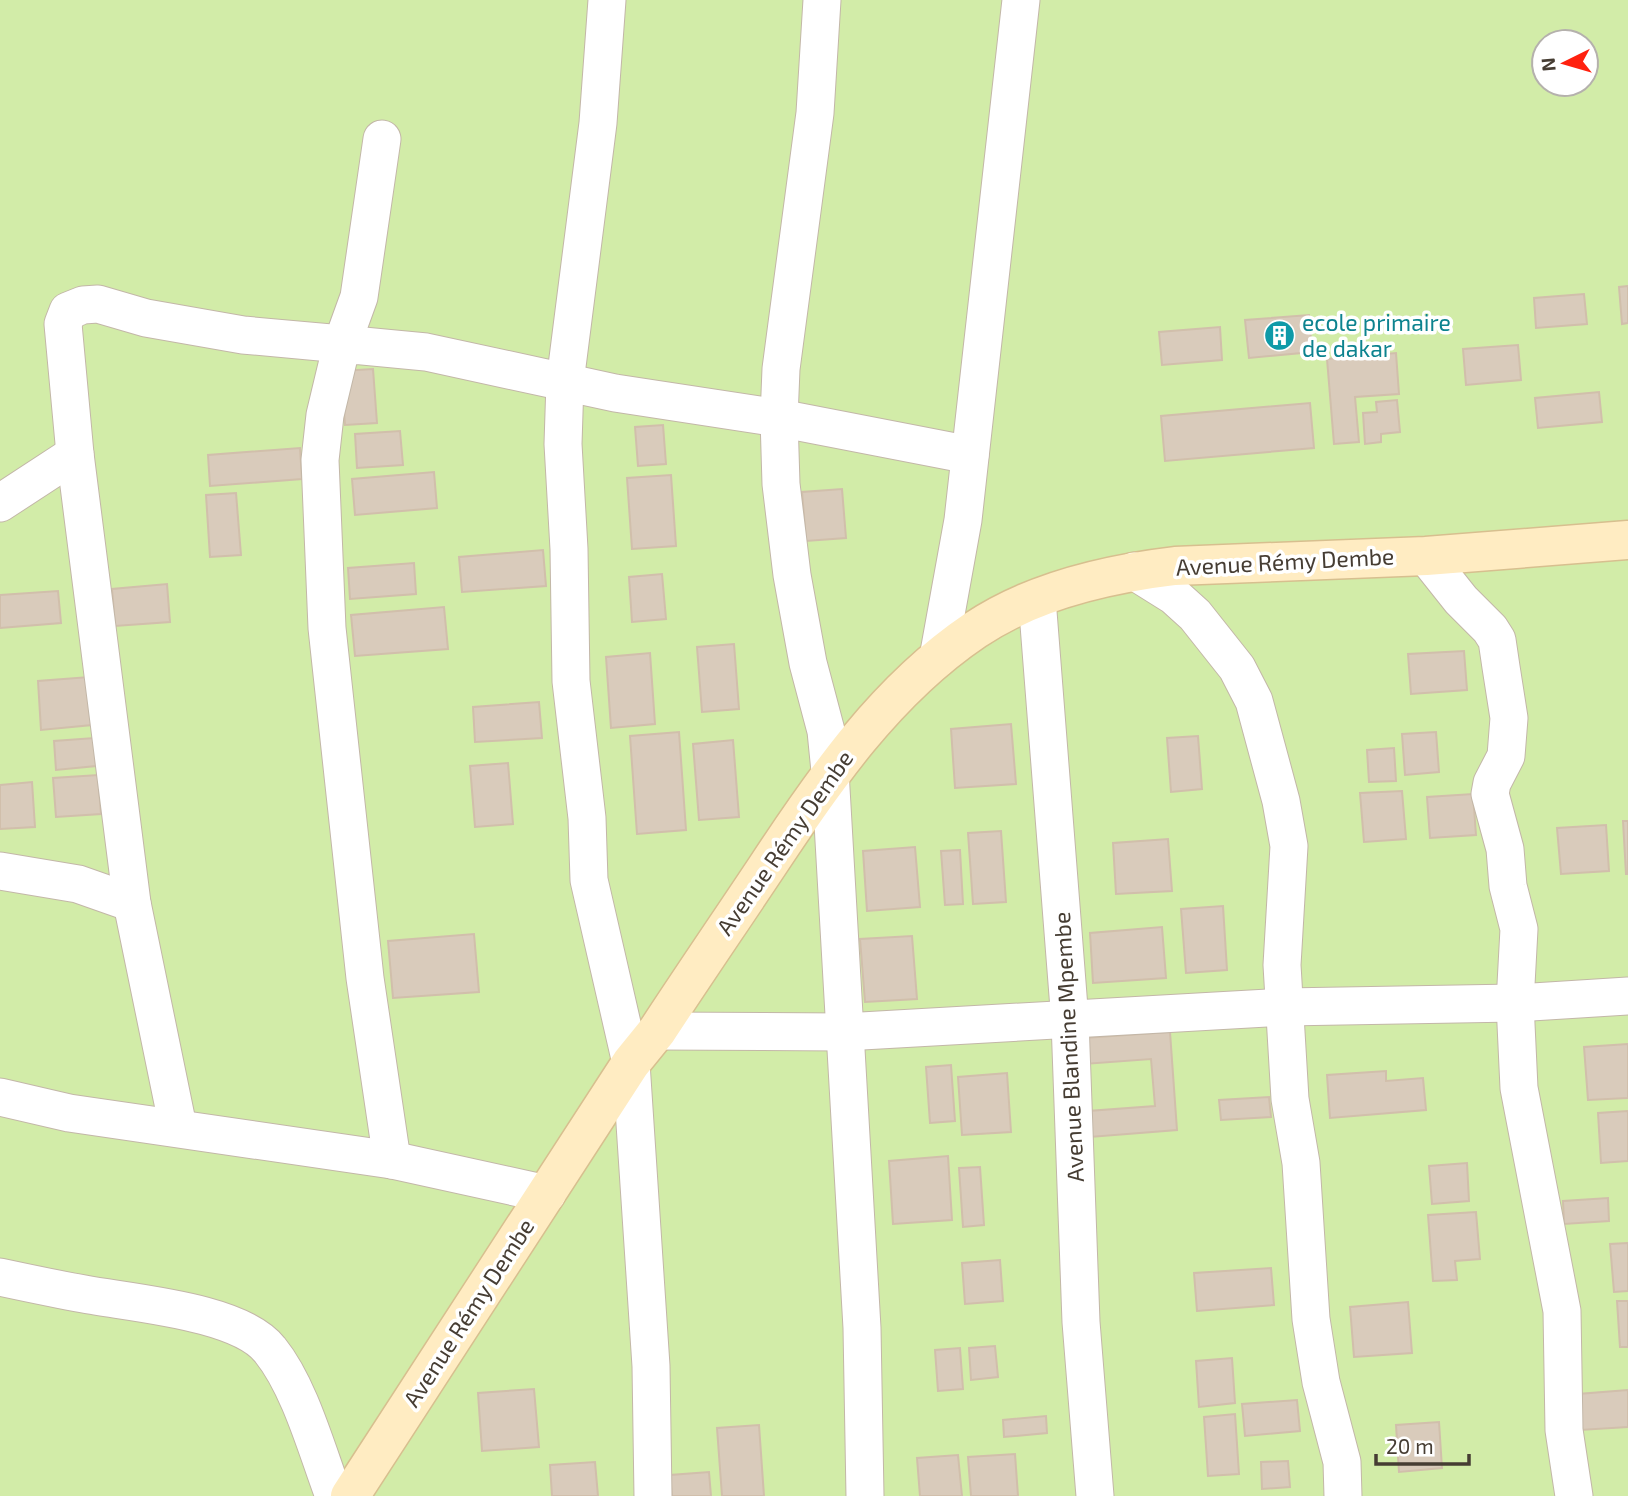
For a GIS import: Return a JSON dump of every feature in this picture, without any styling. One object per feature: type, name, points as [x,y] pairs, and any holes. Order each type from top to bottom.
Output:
[{"type":"street","points":[[607,0],[598,123],[565,382],[563,444],[572,681],[587,818],[589,880],[631,1063],[650,1366],[653,1496]]},
{"type":"street","points":[[822,0],[815,113],[781,369],[779,418],[782,496],[790,564],[808,663],[826,731],[830,771],[862,1328],[865,1496]]},
{"type":"street","points":[[938,658],[963,520],[1021,0]]},
{"type":"street","points":[[382,139],[359,296],[342,344],[325,415],[320,460],[324,579],[341,776],[365,978],[393,1160]]},
{"type":"street","points":[[178,1127],[132,903],[75,454],[63,324],[68,311],[83,304],[98,304],[146,318],[243,335],[426,352],[565,382],[779,418],[970,455]]},
{"type":"street","points":[[0,503],[75,454]]},
{"type":"street","name":"Avenue Rémy Dembe","points":[[349,1496],[631,1063],[657,1031],[830,771],[938,658],[977,629],[1037,599],[1134,571],[1175,566],[1426,556],[1628,540]]},
{"type":"street","points":[[1426,556],[1497,640],[1509,718],[1506,757],[1492,783],[1490,794],[1505,849],[1507,886],[1519,929],[1515,1003],[1520,1088],[1562,1311],[1564,1430],[1574,1496]]},
{"type":"street","points":[[1134,571],[1174,596],[1195,615],[1237,668],[1254,701],[1268,744],[1289,846],[1282,965],[1290,1100],[1301,1163],[1311,1319],[1321,1382],[1342,1462],[1343,1496]]},
{"type":"street","name":"Avenue Blandine Mpembe","points":[[1037,599],[1070,1021],[1081,1322],[1095,1496]]},
{"type":"street","points":[[0,871],[78,884],[132,903]]},
{"type":"street","points":[[657,1031],[844,1031],[1070,1021],[1285,1007],[1515,1003],[1628,996]]},
{"type":"street","points":[[0,1097],[69,1113],[393,1160],[547,1194]]},
{"type":"street","points":[[0,1277],[179,1310],[223,1322],[253,1335],[269,1348],[284,1371],[334,1496]]},
{"type":"green space","points":[[0,0],[1628,0],[1628,1496],[0,1496]]},
{"type":"building","points":[[1628,286],[1628,323],[1622,324],[1619,287]]},
{"type":"building","points":[[1584,294],[1587,324],[1536,328],[1534,298]]},
{"type":"building","name":"ecole primaire de dakar","points":[[1309,315],[1312,352],[1249,358],[1245,320]]},
{"type":"building","points":[[1220,327],[1222,360],[1162,365],[1159,332]]},
{"type":"building","points":[[1518,345],[1521,380],[1466,385],[1463,349]]},
{"type":"building","points":[[1396,353],[1399,394],[1355,397],[1359,442],[1334,444],[1327,359]]},
{"type":"building","points":[[373,369],[377,423],[345,425],[341,371]]},
{"type":"building","points":[[1599,392],[1602,422],[1538,428],[1535,398]]},
{"type":"building","points":[[1397,400],[1400,432],[1381,434],[1381,442],[1365,444],[1363,413],[1377,412],[1376,402]]},
{"type":"building","points":[[1310,403],[1314,448],[1165,461],[1161,416]]},
{"type":"building","points":[[663,425],[666,464],[638,466],[635,427]]},
{"type":"building","points":[[400,431],[403,465],[357,468],[355,434]]},
{"type":"building","points":[[300,448],[302,479],[210,486],[208,455]]},
{"type":"building","points":[[434,472],[437,508],[355,515],[352,479]]},
{"type":"building","points":[[671,475],[676,546],[632,549],[627,478]]},
{"type":"building","points":[[842,489],[846,538],[806,541],[802,492]]},
{"type":"building","points":[[236,493],[241,555],[210,557],[206,495]]},
{"type":"building","points":[[543,550],[546,586],[462,592],[459,557]]},
{"type":"building","points":[[414,563],[416,594],[350,599],[348,568]]},
{"type":"building","points":[[662,574],[666,619],[632,622],[629,577]]},
{"type":"building","points":[[167,584],[170,622],[115,626],[112,589]]},
{"type":"building","points":[[58,591],[61,623],[0,628],[0,595]]},
{"type":"building","points":[[444,607],[448,649],[355,656],[351,615]]},
{"type":"building","points":[[734,644],[739,709],[702,712],[697,647]]},
{"type":"building","points":[[1464,651],[1467,690],[1411,694],[1408,654]]},
{"type":"building","points":[[650,653],[655,724],[611,728],[606,657]]},
{"type":"building","points":[[89,677],[92,725],[41,730],[38,681]]},
{"type":"building","points":[[539,702],[542,738],[475,742],[473,707]]},
{"type":"building","points":[[1011,724],[1016,784],[955,788],[951,729]]},
{"type":"building","points":[[679,732],[686,830],[637,834],[630,736]]},
{"type":"building","points":[[1436,732],[1439,772],[1405,775],[1402,734]]},
{"type":"building","points":[[1198,736],[1202,789],[1171,792],[1167,738]]},
{"type":"building","points":[[94,738],[96,766],[56,770],[54,741]]},
{"type":"building","points":[[733,740],[739,817],[699,820],[693,744]]},
{"type":"building","points":[[1394,748],[1396,781],[1369,782],[1367,750]]},
{"type":"building","points":[[508,763],[513,824],[475,827],[470,766]]},
{"type":"building","points":[[98,775],[101,814],[56,817],[53,778]]},
{"type":"building","points":[[32,782],[35,827],[0,829],[0,785]]},
{"type":"building","points":[[1402,791],[1406,839],[1364,842],[1360,793]]},
{"type":"building","points":[[1473,794],[1476,835],[1430,838],[1427,797]]},
{"type":"building","points":[[1623,821],[1628,821],[1628,874],[1626,874]]},
{"type":"building","points":[[1606,825],[1609,871],[1561,874],[1557,828]]},
{"type":"building","points":[[1001,831],[1006,902],[973,904],[968,833]]},
{"type":"building","points":[[1168,839],[1172,891],[1116,894],[1113,843]]},
{"type":"building","points":[[915,847],[920,907],[867,911],[863,851]]},
{"type":"building","points":[[960,850],[963,904],[945,905],[941,851]]},
{"type":"building","points":[[1223,906],[1227,970],[1186,973],[1181,909]]},
{"type":"building","points":[[1162,927],[1166,978],[1093,983],[1090,933]]},
{"type":"building","points":[[474,934],[479,992],[393,998],[388,941]]},
{"type":"building","points":[[912,936],[917,999],[865,1002],[860,939]]},
{"type":"building","points":[[1170,1032],[1177,1130],[1090,1137],[1088,1111],[1155,1106],[1151,1059],[1084,1064],[1083,1038]]},
{"type":"building","points":[[1628,1044],[1628,1098],[1588,1100],[1584,1047]]},
{"type":"building","points":[[951,1065],[955,1121],[930,1123],[926,1067]]},
{"type":"building","points":[[1386,1071],[1386,1081],[1423,1078],[1426,1110],[1330,1118],[1327,1075]]},
{"type":"building","points":[[1007,1073],[1011,1132],[962,1135],[958,1077]]},
{"type":"building","points":[[1269,1097],[1271,1117],[1221,1120],[1219,1100]]},
{"type":"building","points":[[1628,1111],[1628,1161],[1601,1163],[1598,1113]]},
{"type":"building","points":[[948,1156],[952,1220],[893,1224],[889,1161]]},
{"type":"building","points":[[1467,1163],[1469,1201],[1432,1204],[1429,1166]]},
{"type":"building","points":[[980,1167],[984,1225],[963,1227],[959,1168]]},
{"type":"building","points":[[1608,1198],[1609,1221],[1564,1224],[1563,1201]]},
{"type":"building","points":[[1476,1212],[1480,1259],[1455,1261],[1457,1280],[1433,1281],[1428,1215]]},
{"type":"building","points":[[1628,1243],[1628,1291],[1614,1292],[1610,1244]]},
{"type":"building","points":[[1000,1260],[1003,1301],[965,1304],[962,1263]]},
{"type":"building","points":[[1271,1268],[1274,1305],[1197,1311],[1194,1273]]},
{"type":"building","points":[[1617,1301],[1628,1301],[1628,1347],[1620,1347]]},
{"type":"building","points":[[1408,1302],[1412,1353],[1354,1357],[1350,1307]]},
{"type":"building","points":[[995,1346],[998,1377],[971,1380],[969,1348]]},
{"type":"building","points":[[960,1348],[963,1389],[938,1391],[935,1350]]},
{"type":"building","points":[[1232,1358],[1235,1403],[1199,1407],[1196,1361]]},
{"type":"building","points":[[534,1389],[539,1447],[482,1451],[478,1393]]},
{"type":"building","points":[[1628,1390],[1628,1427],[1580,1430],[1578,1394]]},
{"type":"building","points":[[1297,1400],[1300,1431],[1245,1436],[1242,1404]]},
{"type":"building","points":[[1235,1414],[1239,1474],[1208,1476],[1204,1417]]},
{"type":"building","points":[[1046,1416],[1047,1433],[1004,1437],[1003,1420]]},
{"type":"building","points":[[1439,1422],[1442,1468],[1399,1472],[1396,1425]]},
{"type":"building","points":[[759,1425],[764,1496],[722,1496],[717,1428]]},
{"type":"building","points":[[1015,1454],[1018,1496],[971,1496],[968,1457]]},
{"type":"building","points":[[958,1455],[962,1496],[920,1496],[917,1458]]},
{"type":"building","points":[[1288,1461],[1290,1487],[1262,1489],[1261,1462]]},
{"type":"building","points":[[595,1462],[598,1496],[552,1496],[550,1465]]},
{"type":"building","points":[[709,1472],[711,1496],[672,1496],[670,1475]]},
{"type":"place","name":"ecole primaire de dakar","points":[[1279,336]]}]
